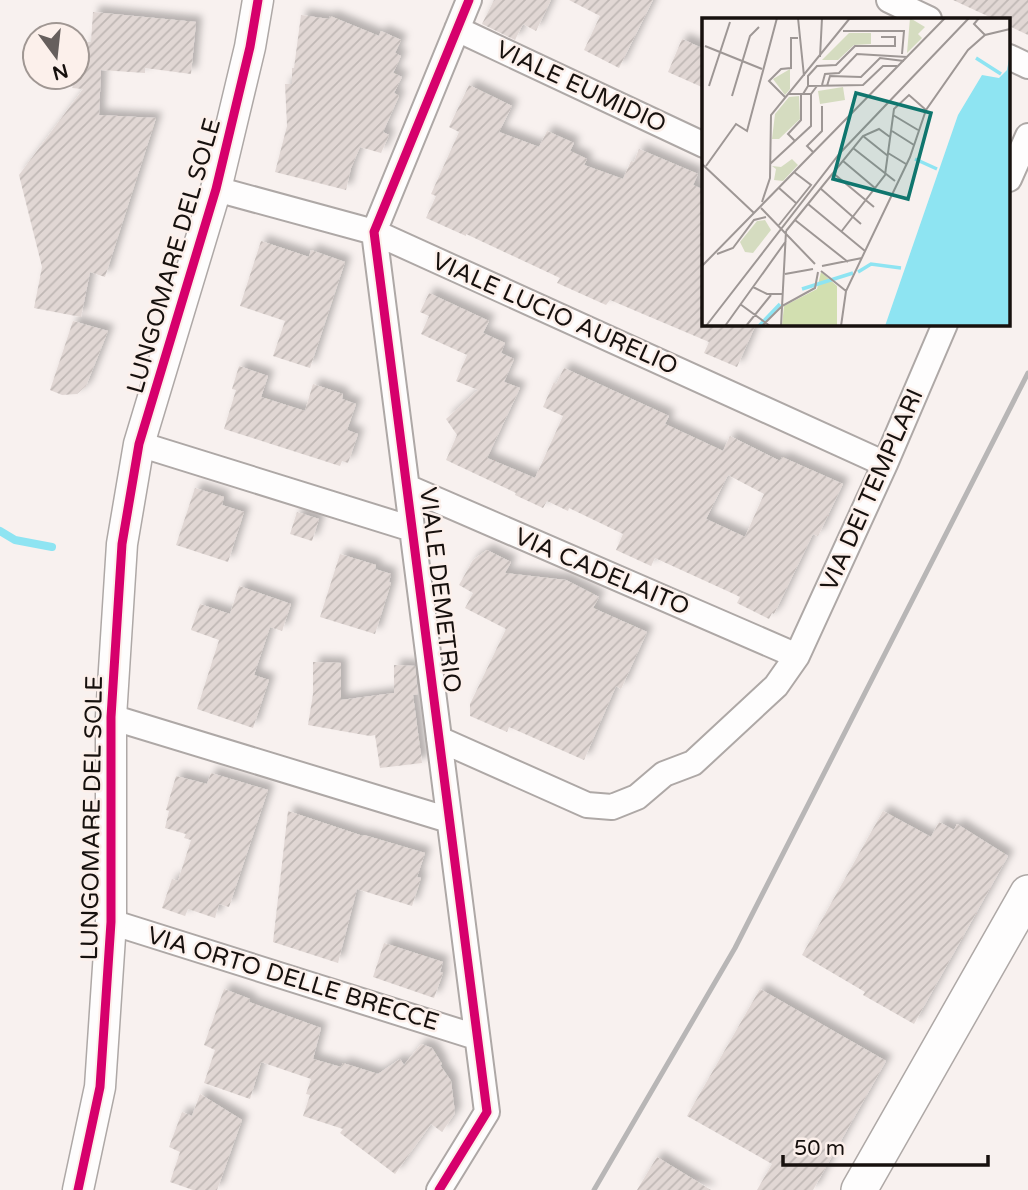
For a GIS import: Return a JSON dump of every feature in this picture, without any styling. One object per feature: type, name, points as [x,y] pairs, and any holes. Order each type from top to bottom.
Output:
[{"type":"main road","points":[[859,1190],[1028,893]]},
{"type":"street","name":"LUNGOMARE DEL SOLE","points":[[78,1190],[100,1087],[111,922],[111,717],[122,544],[139,444],[216,189],[250,47],[258,0]]},
{"type":"street","name":"VIALE DEMETRIO","points":[[439,1190],[487,1112],[374,232],[470,0]]},
{"type":"street","points":[[889,0],[927,18]]},
{"type":"street","name":"VIALE EUMIDIO","points":[[457,29],[702,144]]},
{"type":"street","points":[[1010,57],[1028,66]]},
{"type":"street","points":[[1010,178],[1028,136]]},
{"type":"street","name":"VIALE LUCIO AURELIO","points":[[216,189],[374,232],[885,464]]},
{"type":"street","name":"VIA DEI TEMPLARI","points":[[439,739],[587,805],[612,807],[637,797],[664,774],[693,763],[776,686],[797,656],[885,464],[944,326]]},
{"type":"street","points":[[139,444],[412,529]]},
{"type":"street","name":"VIA CADELAITO","points":[[407,487],[797,656]]},
{"type":"street","points":[[111,717],[449,820]]},
{"type":"street","name":"VIA ORTO DELLE BRECCE","points":[[111,922],[476,1037]]},
{"type":"building","points":[[494,0],[551,0],[536,31],[523,24],[515,40],[482,24]]},
{"type":"building","points":[[569,0],[653,0],[619,68],[584,50],[600,16]]},
{"type":"building","points":[[953,0],[1028,0],[1028,35],[1010,26],[1010,18],[992,18]]},
{"type":"building","points":[[93,12],[196,22],[191,74],[145,68],[145,73],[101,70],[99,115],[156,118],[105,277],[90,272],[81,317],[34,308],[42,267],[19,175],[82,91],[91,91]]},
{"type":"building","points":[[301,15],[329,19],[330,16],[379,36],[381,31],[401,40],[395,53],[401,56],[393,73],[402,77],[394,93],[399,96],[383,132],[389,135],[381,153],[360,147],[346,190],[275,172],[287,126],[285,84],[292,84]]},
{"type":"building","points":[[682,39],[702,48],[702,87],[668,72]]},
{"type":"building","points":[[469,85],[512,106],[499,132],[539,147],[547,131],[574,143],[570,151],[587,159],[584,165],[623,179],[639,149],[698,174],[693,185],[702,189],[702,326],[755,326],[737,367],[704,353],[709,342],[610,300],[606,305],[557,283],[560,278],[426,218],[436,196],[431,194],[459,132],[449,127]]},
{"type":"building","points":[[261,241],[309,257],[311,250],[345,262],[310,368],[273,356],[285,321],[240,306]]},
{"type":"building","points":[[429,293],[489,321],[483,333],[505,343],[501,353],[514,359],[504,382],[520,388],[487,458],[535,478],[563,416],[543,407],[554,382],[556,384],[564,368],[669,416],[665,424],[723,451],[730,436],[780,461],[782,457],[843,484],[818,536],[813,534],[774,614],[772,613],[769,619],[737,603],[740,597],[655,558],[651,566],[616,550],[623,534],[569,508],[568,511],[547,501],[543,508],[446,460],[457,435],[446,419],[478,390],[456,381],[467,355],[421,334],[429,316],[420,312]],"holes":[[[728,475],[764,494],[745,537],[706,519]]]},
{"type":"building","points":[[73,321],[108,331],[86,386],[77,394],[62,395],[50,390]]},
{"type":"building","points":[[239,366],[268,376],[261,397],[305,411],[313,384],[343,394],[342,399],[356,404],[347,430],[358,434],[348,463],[342,461],[340,466],[224,429],[236,390],[232,389]]},
{"type":"building","points":[[195,488],[224,497],[222,505],[244,512],[228,562],[176,545]]},
{"type":"building","points":[[297,512],[319,519],[312,541],[290,534]]},
{"type":"building","points":[[487,550],[511,562],[505,573],[566,580],[599,597],[593,608],[647,632],[621,689],[616,686],[584,760],[509,727],[507,732],[470,716],[470,704],[506,629],[465,608],[473,593],[459,585],[473,560]]},
{"type":"building","points":[[340,554],[376,565],[375,569],[391,574],[391,583],[375,634],[320,617]]},
{"type":"building","points":[[239,586],[291,604],[282,631],[270,627],[254,675],[269,680],[253,728],[197,709],[219,640],[191,630],[200,604],[230,614]]},
{"type":"building","points":[[313,662],[341,663],[341,700],[394,693],[394,665],[415,666],[418,694],[413,695],[422,763],[380,768],[375,735],[308,725],[313,694]]},
{"type":"building","points":[[211,773],[268,790],[229,907],[219,904],[215,918],[188,909],[185,916],[162,908],[172,879],[178,881],[191,840],[184,838],[186,834],[165,828],[169,811],[166,810],[176,776],[207,784]]},
{"type":"building","points":[[288,811],[425,853],[412,906],[357,889],[338,963],[273,942]]},
{"type":"building","points":[[883,811],[931,837],[939,822],[954,830],[957,824],[1008,856],[914,1024],[802,955]]},
{"type":"building","points":[[384,943],[443,962],[440,972],[443,973],[434,998],[373,977]]},
{"type":"building","points":[[224,989],[250,999],[249,1002],[321,1028],[313,1059],[341,1067],[343,1063],[378,1074],[400,1059],[404,1065],[421,1044],[432,1048],[451,1081],[455,1113],[442,1132],[431,1124],[395,1174],[340,1133],[343,1129],[303,1116],[310,1095],[306,1094],[311,1079],[261,1062],[250,1099],[204,1083],[215,1050],[204,1045]]},
{"type":"building","points":[[760,989],[886,1061],[813,1190],[757,1190],[772,1164],[687,1116]]},
{"type":"building","points":[[200,1094],[242,1120],[217,1190],[193,1190],[170,1182],[180,1152],[169,1147],[182,1112],[192,1116]]},
{"type":"building","points":[[657,1157],[711,1190],[637,1190]]},
{"type":"waterway","points":[[0,531],[15,540],[52,547]]},
{"type":"railway","points":[[594,1190],[735,948],[1028,373]]},
{"type":"cycle path","points":[[78,1190],[100,1087],[111,922],[111,717],[122,544],[139,444],[216,189],[250,47],[258,0]]},
{"type":"cycle path","points":[[439,1190],[487,1112],[374,232],[469,0]]}]
